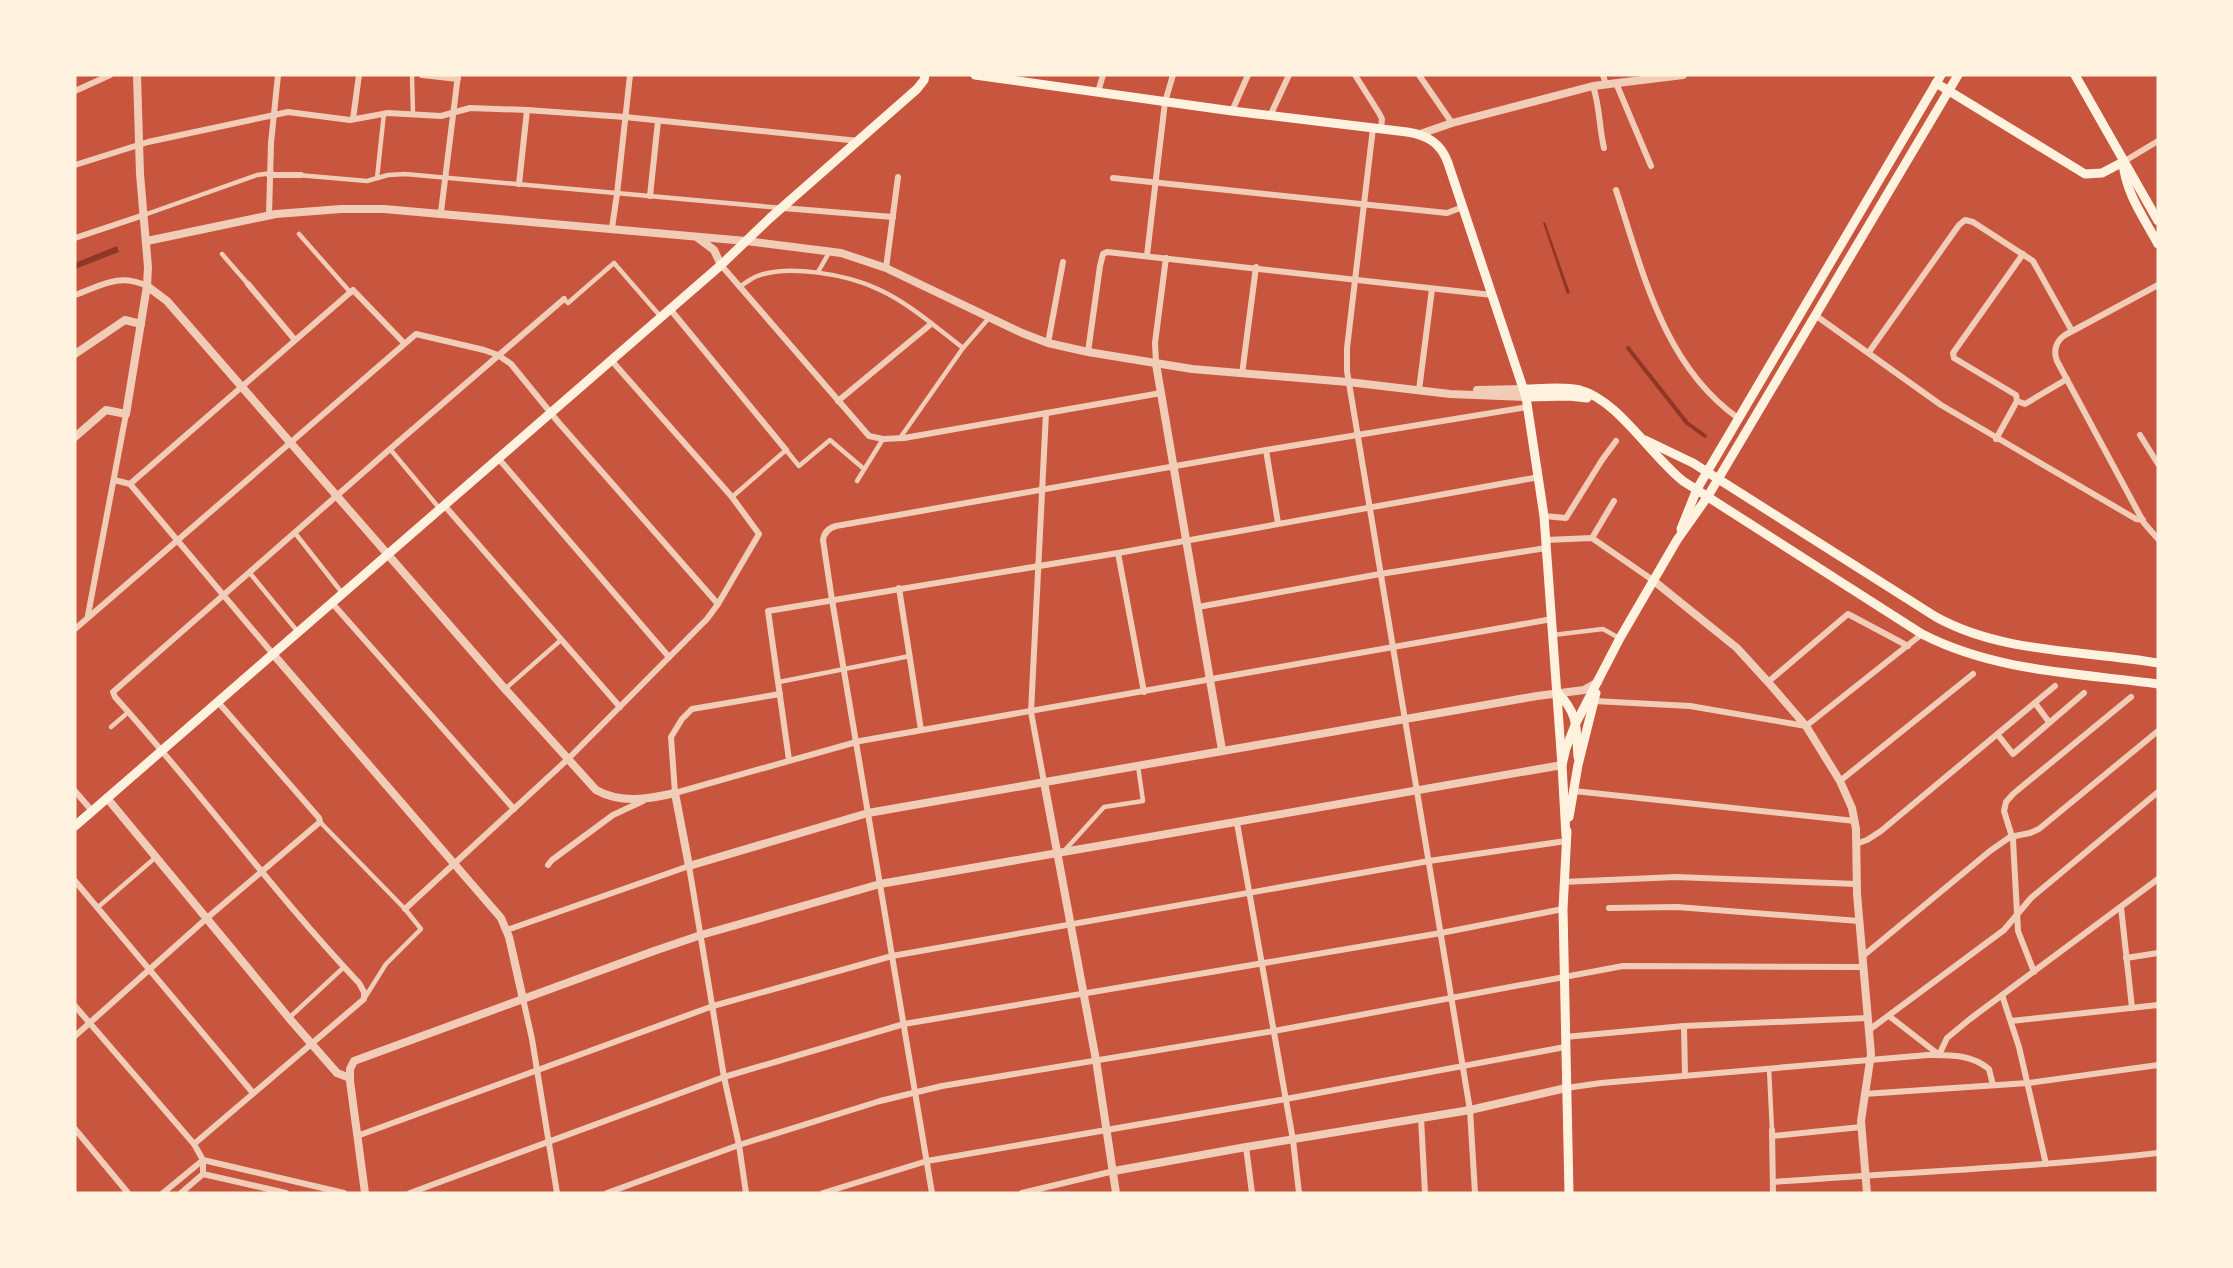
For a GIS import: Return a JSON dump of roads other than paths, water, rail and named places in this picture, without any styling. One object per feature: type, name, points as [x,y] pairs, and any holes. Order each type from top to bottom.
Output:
[{"type":"main road","points":[[75,826],[721,265],[917,89],[925,75]]},
{"type":"main road","points":[[975,75],[1036,79],[1098,92],[1165,102],[1420,134],[1435,142],[1443,152],[1526,398],[1544,516],[1558,693],[1566,839]]},
{"type":"main road","points":[[1562,765],[1576,723],[1620,638],[1677,540],[1708,496],[1958,75]]},
{"type":"main road","points":[[2074,75],[2158,221]]},
{"type":"main road","points":[[1677,540],[1697,489],[1938,79],[1949,91],[2085,174],[2102,173],[2123,162]]},
{"type":"main road","points":[[2123,162],[2130,192],[2158,244]]},
{"type":"main road","points":[[1526,398],[1579,390],[1599,397],[1643,439],[1667,468],[1922,634],[1962,652],[2006,664],[2158,684]]},
{"type":"main road","points":[[1643,439],[1707,472],[1936,617],[1959,628],[2024,645],[2158,663]]},
{"type":"main road","points":[[1569,1193],[1563,882],[1566,839],[1578,765],[1598,682]]},
{"type":"main road","points":[[1558,693],[1572,710],[1576,723],[1578,765]]},
{"type":"street","points":[[75,91],[110,75]]},
{"type":"street","points":[[88,615],[126,414],[147,286],[147,241],[139,144],[137,75]]},
{"type":"street","points":[[269,215],[269,174],[278,75]]},
{"type":"street","points":[[353,119],[359,75]]},
{"type":"street","points":[[412,75],[413,115]]},
{"type":"street","points":[[422,75],[458,77],[441,212]]},
{"type":"street","points":[[612,228],[630,75]]},
{"type":"street","points":[[1098,92],[1103,75]]},
{"type":"street","points":[[1147,255],[1165,102],[1173,75]]},
{"type":"street","points":[[1232,111],[1248,75]]},
{"type":"street","points":[[1270,116],[1289,75]]},
{"type":"street","points":[[1356,75],[1380,116],[1364,205],[1347,348],[1348,382],[1470,1110],[1475,1193]]},
{"type":"street","points":[[1419,75],[1452,123]]},
{"type":"street","points":[[1603,75],[1606,85]]},
{"type":"street","points":[[1420,134],[1452,123],[1593,86],[1683,75]]},
{"type":"street","points":[[1616,83],[1651,166]]},
{"type":"street","points":[[1593,86],[1600,108],[1599,126],[1604,148]]},
{"type":"street","points":[[75,165],[139,144],[292,112],[353,119],[383,114],[441,116],[470,108],[527,110],[625,117],[860,141]]},
{"type":"street","points":[[519,184],[527,110]]},
{"type":"street","points":[[377,178],[383,114]]},
{"type":"street","points":[[650,196],[658,121]]},
{"type":"street","points":[[2123,162],[2158,141]]},
{"type":"street","points":[[75,238],[269,174],[367,181],[391,174],[893,217]]},
{"type":"street","points":[[886,268],[898,177]]},
{"type":"street","points":[[1113,178],[1447,213],[1463,207]]},
{"type":"street","points":[[1617,190],[1653,301],[1670,338],[1706,391],[1738,418]]},
{"type":"street","points":[[147,241],[269,215],[341,209],[441,212],[746,241],[851,255],[886,268],[989,318],[1048,343],[1088,352],[1156,364],[1242,374],[1526,398]]},
{"type":"street","points":[[1869,352],[1960,223],[1965,220],[1973,222],[2033,261],[2072,331]]},
{"type":"street","points":[[299,234],[351,292],[353,290],[404,343]]},
{"type":"street","points":[[695,237],[714,250],[721,265],[739,287],[869,436],[883,439],[900,438],[1161,393]]},
{"type":"street","points":[[818,272],[830,251]]},
{"type":"street","points":[[1088,352],[1100,266],[1105,253],[1147,255],[1492,295]]},
{"type":"street","points":[[222,254],[295,340]]},
{"type":"street","points":[[1996,439],[2017,397],[2013,392],[1954,358],[1953,353],[2023,254]]},
{"type":"street","points":[[1166,258],[1155,343],[1156,364],[1222,750]]},
{"type":"street","points":[[1048,343],[1063,262]]},
{"type":"street","points":[[364,999],[364,992],[359,983],[113,692],[390,448],[564,299],[568,303],[614,263],[661,317]]},
{"type":"street","points":[[1242,374],[1256,267]]},
{"type":"street","points":[[739,287],[761,275],[782,272],[818,272],[844,278],[880,290],[963,348]]},
{"type":"street","points":[[75,295],[121,279],[147,286],[167,302],[505,689],[597,790],[607,796],[646,799]]},
{"type":"street","points":[[2158,285],[2072,331],[2061,338],[2056,347],[2056,359],[2143,520],[2158,539]]},
{"type":"street","points":[[1419,390],[1432,289]]},
{"type":"street","points":[[130,484],[351,292]]},
{"type":"street","points":[[670,309],[799,466],[830,440],[864,469]]},
{"type":"street","points":[[1815,315],[1941,405],[2136,519],[2143,520]]},
{"type":"street","points":[[900,438],[963,348],[989,318]]},
{"type":"street","points":[[75,354],[125,320],[141,324]]},
{"type":"street","points":[[838,401],[931,324]]},
{"type":"street","points":[[75,628],[414,335],[423,335],[498,356],[511,364],[550,413],[718,604]]},
{"type":"street","points":[[405,909],[568,759],[707,619],[759,534],[732,496],[611,360]]},
{"type":"street","points":[[2017,401],[2025,404],[2067,379]]},
{"type":"street","points":[[932,1193],[843,669],[823,540],[825,534],[836,526],[1357,435],[1526,398]]},
{"type":"street","points":[[75,437],[106,410],[126,414]]},
{"type":"street","points":[[1046,413],[1031,712],[1096,1060],[1116,1193]]},
{"type":"street","points":[[2140,435],[2158,464]]},
{"type":"street","points":[[857,482],[883,439]]},
{"type":"street","points":[[1544,516],[1566,518],[1616,441]]},
{"type":"street","points":[[390,448],[620,707]]},
{"type":"street","points":[[732,496],[786,450]]},
{"type":"street","points":[[1266,450],[1278,523]]},
{"type":"street","points":[[498,458],[669,657]]},
{"type":"street","points":[[789,760],[768,611],[1118,553],[1539,477]]},
{"type":"street","points":[[114,480],[130,484],[501,918],[507,930],[523,999],[557,1193]]},
{"type":"street","points":[[1592,538],[1614,501]]},
{"type":"street","points":[[295,533],[343,594]]},
{"type":"street","points":[[1198,607],[1546,544],[1592,538],[1654,580],[1737,648],[1806,726],[1840,781],[1850,802],[1855,821],[1859,921],[1871,1059],[1864,1094],[1861,1127],[1867,1193]]},
{"type":"street","points":[[1118,553],[1144,692]]},
{"type":"street","points":[[249,572],[298,632]]},
{"type":"street","points":[[899,588],[921,730]]},
{"type":"street","points":[[332,603],[514,809]]},
{"type":"street","points":[[1768,682],[1848,614],[1908,646]]},
{"type":"street","points":[[548,866],[552,860],[612,815],[646,799],[675,793],[856,742],[1552,619]]},
{"type":"street","points":[[1553,635],[1603,628],[1620,638]]},
{"type":"street","points":[[1594,700],[1690,706],[1806,726],[1922,634]]},
{"type":"street","points":[[505,689],[561,640]]},
{"type":"street","points":[[779,682],[910,656]]},
{"type":"street","points":[[1840,781],[1910,727],[1973,674]]},
{"type":"street","points":[[507,930],[689,866],[868,813],[1405,718],[1584,690],[1598,682]]},
{"type":"street","points":[[1857,844],[1875,835],[2055,686]]},
{"type":"street","points":[[1998,735],[2013,754],[2084,693]]},
{"type":"street","points":[[746,1193],[675,793],[671,737],[682,719],[692,709],[780,694]]},
{"type":"street","points":[[2034,972],[2020,940],[2013,836],[2004,806],[2013,794],[2131,698]]},
{"type":"street","points":[[194,1144],[364,999],[386,964],[421,929],[405,909],[320,822],[319,818],[218,702]]},
{"type":"street","points":[[2035,703],[2049,722]]},
{"type":"street","points":[[111,727],[125,715]]},
{"type":"street","points":[[1863,956],[1974,863],[2003,841],[2013,836],[2032,833],[2043,826],[2158,731]]},
{"type":"street","points":[[1057,854],[1069,848],[1104,807],[1143,801],[1137,765]]},
{"type":"street","points":[[365,1193],[350,1078],[352,1064],[359,1058],[701,935],[880,884],[1562,765]]},
{"type":"street","points":[[1574,790],[1855,821]]},
{"type":"street","points":[[75,791],[92,811]]},
{"type":"street","points":[[1869,1030],[2004,930],[2031,898],[2158,792]]},
{"type":"street","points":[[107,798],[289,1018],[338,1073],[350,1078]]},
{"type":"street","points":[[75,1036],[207,918],[320,822]]},
{"type":"street","points":[[1237,823],[1293,1140],[1299,1193]]},
{"type":"street","points":[[357,1136],[713,1006],[892,956],[1566,839]]},
{"type":"street","points":[[98,908],[156,857]]},
{"type":"street","points":[[1563,882],[1676,877],[1857,884]]},
{"type":"street","points":[[1939,1055],[1947,1038],[2158,879]]},
{"type":"street","points":[[75,881],[253,1093]]},
{"type":"street","points":[[1609,908],[1677,907],[1859,921]]},
{"type":"street","points":[[2121,907],[2132,1008]]},
{"type":"street","points":[[410,1193],[724,1077],[904,1024],[1441,933],[1563,909]]},
{"type":"street","points":[[2126,958],[2158,953]]},
{"type":"street","points":[[607,1193],[739,1145],[915,1092],[1274,1031],[1564,975],[1633,965],[1863,967]]},
{"type":"street","points":[[289,1018],[344,967]]},
{"type":"street","points":[[2001,996],[2011,1021],[2028,1083],[2046,1164]]},
{"type":"street","points":[[2011,1021],[2158,1005]]},
{"type":"street","points":[[75,1006],[194,1144],[203,1160],[203,1173],[181,1193]]},
{"type":"street","points":[[1889,1016],[1939,1055]]},
{"type":"street","points":[[824,1193],[927,1161],[1463,1066],[1565,1042],[1684,1026],[1868,1018]]},
{"type":"street","points":[[1684,1026],[1685,1076]]},
{"type":"street","points":[[1022,1193],[1114,1171],[1470,1110],[1566,1088],[1601,1083],[1939,1055],[1961,1056],[1983,1064],[1989,1069],[1993,1085]]},
{"type":"street","points":[[1864,1094],[2028,1083],[2158,1065]]},
{"type":"street","points":[[1769,1069],[1773,1193]]},
{"type":"street","points":[[1420,1119],[1425,1193]]},
{"type":"street","points":[[1772,1133],[1861,1127]]},
{"type":"street","points":[[75,1129],[128,1193]]},
{"type":"street","points":[[1246,1147],[1252,1193]]},
{"type":"street","points":[[1773,1182],[1865,1174],[2046,1164],[2158,1153]]},
{"type":"street","points":[[163,1193],[203,1160]]},
{"type":"street","points":[[203,1160],[344,1193]]},
{"type":"street","points":[[203,1173],[286,1193]]},
{"type":"waterway","points":[[1628,348],[1687,423],[1705,436]]}]
